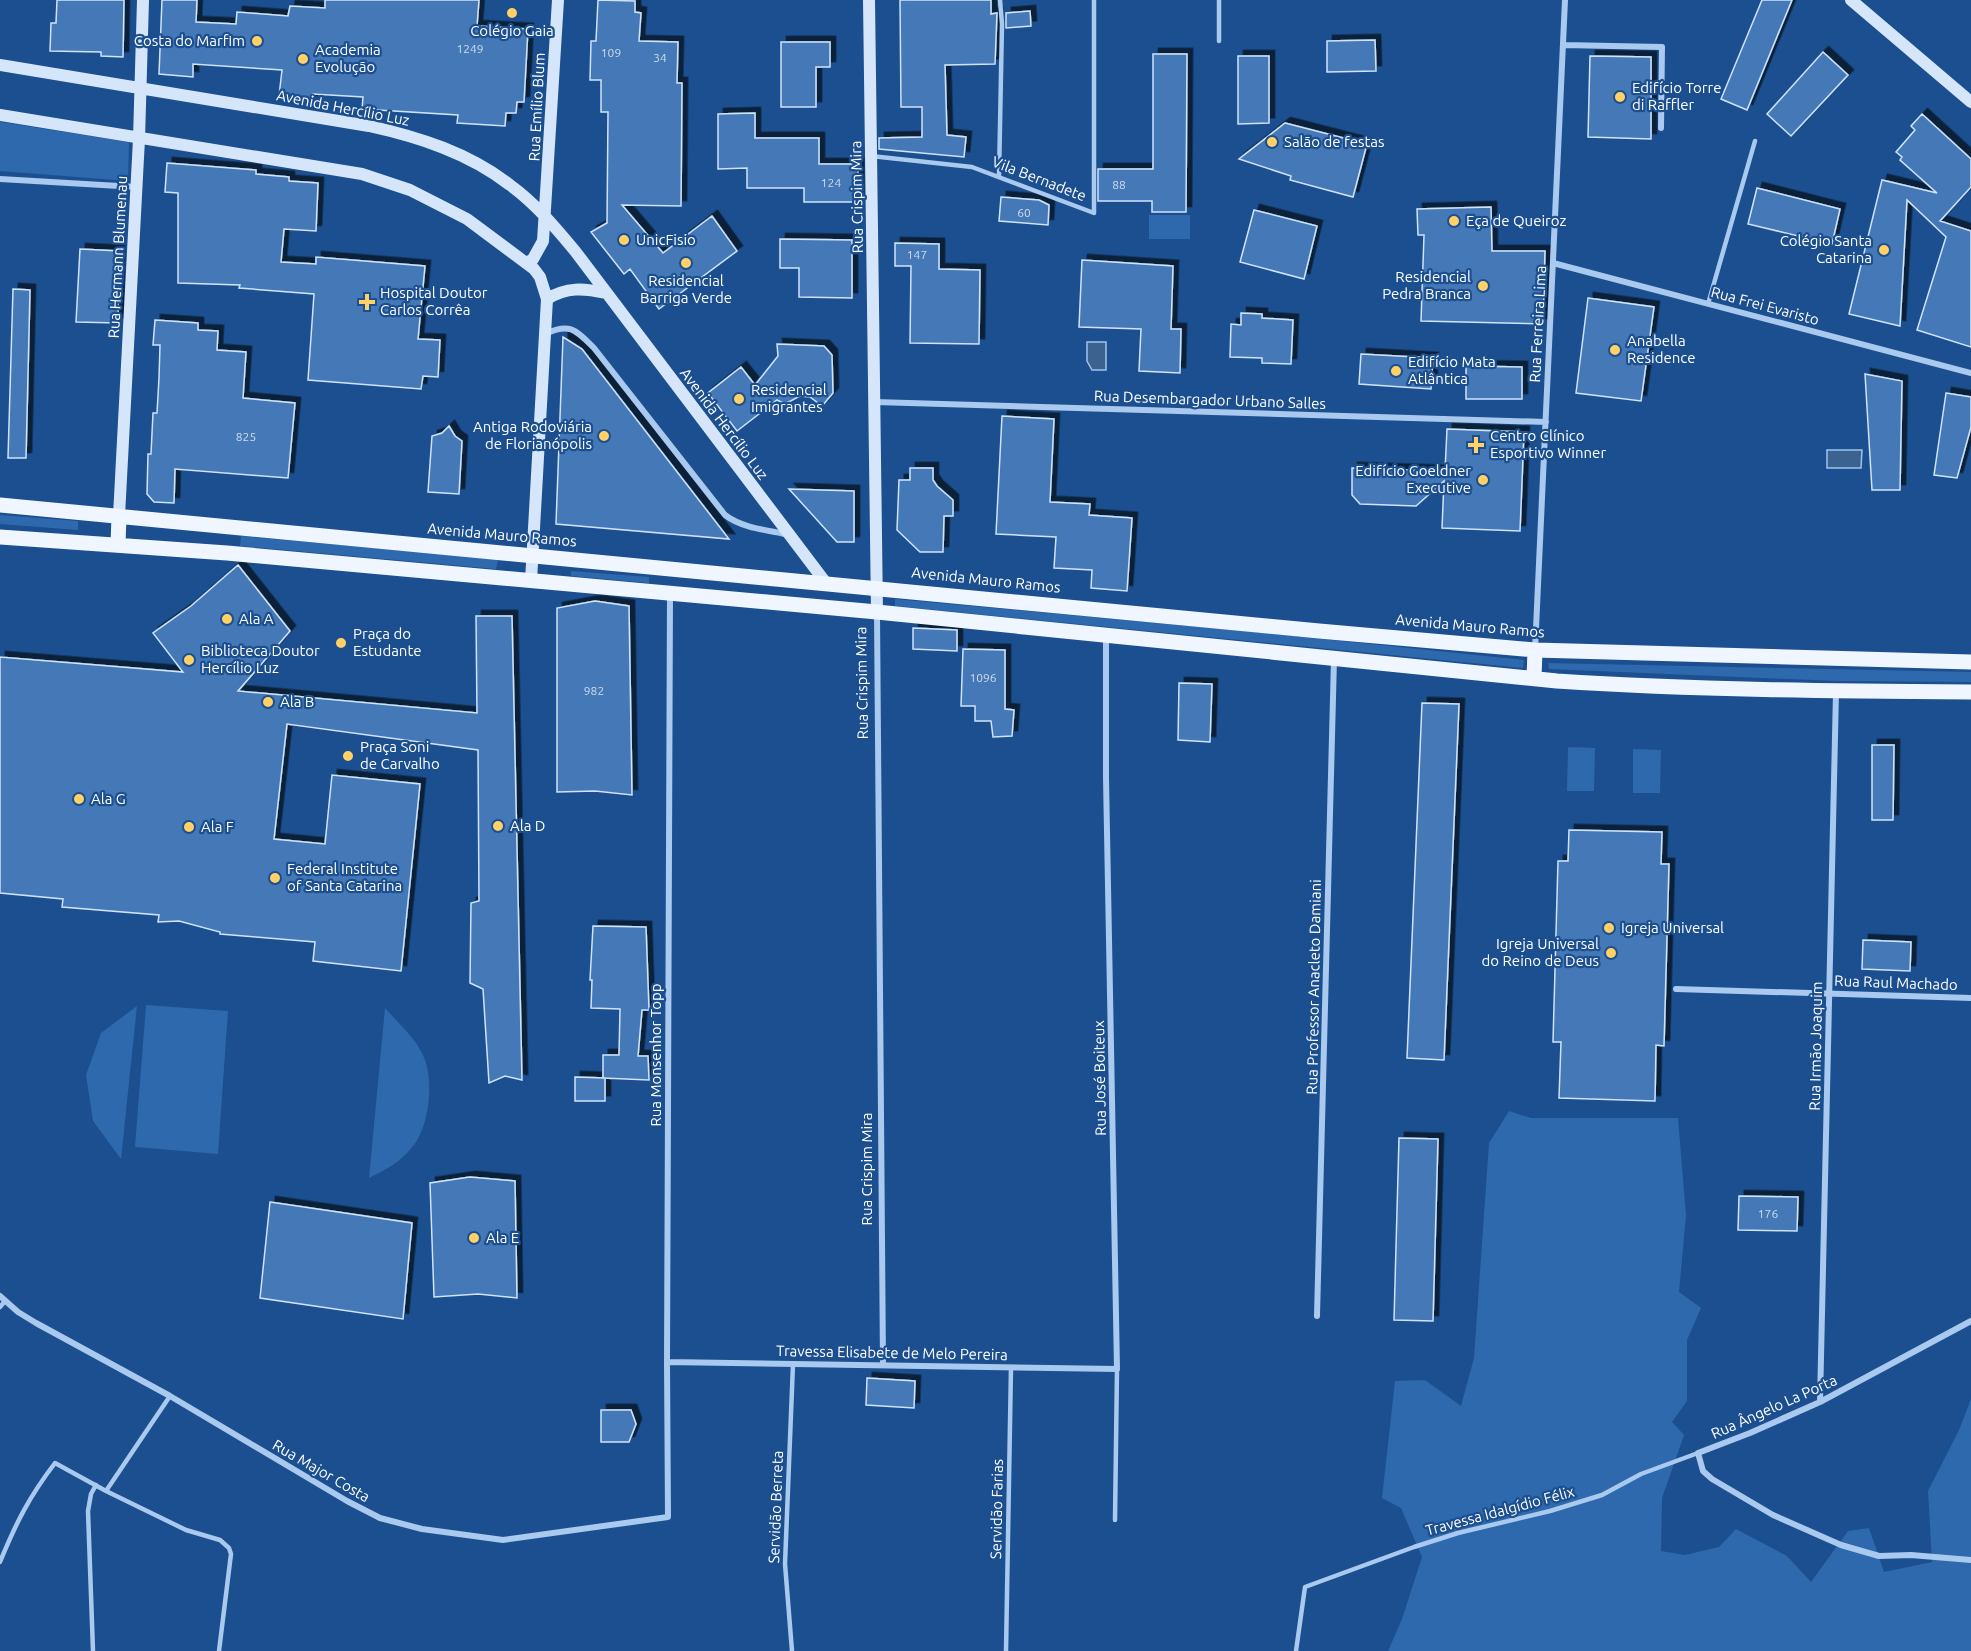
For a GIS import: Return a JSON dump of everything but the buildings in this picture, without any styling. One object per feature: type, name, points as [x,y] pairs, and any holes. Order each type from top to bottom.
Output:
[{"type":"main road","name":"Rua Hermann Blumenau","points":[[120,516],[137,187],[143,0]]},
{"type":"main road","name":"Rua Emílio Blum","points":[[527,263],[533,259],[543,241],[558,0]]},
{"type":"main road","name":"Rua Crispim Mira","points":[[869,0],[877,612]]},
{"type":"main road","points":[[1851,0],[1971,102]]},
{"type":"main road","name":"Avenida Hercílio Luz","points":[[0,65],[369,126],[442,147],[488,170],[509,184],[545,216],[575,251],[826,583]]},
{"type":"main road","points":[[0,115],[332,169],[387,182],[410,190],[467,219],[527,263],[540,277],[547,299],[531,581]]},
{"type":"main road","points":[[547,299],[558,292],[574,288],[606,293]]},
{"type":"main road","name":"Avenida Mauro Ramos","points":[[0,505],[1319,632],[1535,650],[1971,662]]},
{"type":"main road","points":[[118,545],[120,516]]},
{"type":"main road","points":[[0,537],[118,545],[877,612],[1534,678],[1619,684],[1836,691],[1971,692]]},
{"type":"main road","points":[[809,606],[824,597],[826,583]]},
{"type":"main road","points":[[1534,678],[1535,650]]},
{"type":"street","name":"Rua Ferreira Lima","points":[[1535,650],[1565,0]]},
{"type":"street","points":[[1563,45],[1662,47],[1661,128]]},
{"type":"street","points":[[0,179],[137,187]]},
{"type":"street","name":"Rua Frei Evaristo","points":[[1553,263],[1971,373]]},
{"type":"street","points":[[545,334],[559,327],[577,331],[594,348],[725,515],[733,521],[790,535]]},
{"type":"street","name":"Rua Desembargador Urbano Salles","points":[[874,402],[1546,422]]},
{"type":"street","name":"Rua Monsenhor Topp","points":[[668,1516],[670,594]]},
{"type":"street","name":"Rua Crispim Mira","points":[[877,612],[883,1365]]},
{"type":"street","name":"Rua José Boiteux","points":[[1106,635],[1116,1369]]},
{"type":"street","name":"Rua Professor Anacleto Damiani","points":[[1317,1316],[1334,659]]},
{"type":"street","name":"Rua Irmão Joaquim","points":[[1820,1402],[1836,691]]},
{"type":"street","name":"Rua Raul Machado","points":[[1676,989],[1971,998]]},
{"type":"street","name":"Rua Major Costa","points":[[2,1301],[36,1323],[170,1396],[347,1501],[380,1518],[422,1529],[503,1540],[668,1516]]},
{"type":"street","name":"Rua Ângelo La Porta","points":[[1971,1321],[1820,1402],[1698,1453],[1703,1471],[1712,1479],[1773,1515],[1841,1545],[1879,1556],[1971,1560]]},
{"type":"street","name":"Travessa Elisabete de Melo Pereira","points":[[667,1362],[1116,1369]]},
{"type":"lane","points":[[999,176],[1002,24],[1000,0]]},
{"type":"lane","name":"Vila Bernadete","points":[[871,156],[972,167],[1094,213],[1094,0]]},
{"type":"lane","points":[[1219,0],[1219,41]]},
{"type":"lane","points":[[1708,304],[1755,141]]},
{"type":"lane","name":"Servidão Berreta","points":[[792,1651],[785,1564],[793,1364]]},
{"type":"lane","name":"Servidão Farias","points":[[1006,1651],[1011,1367]]},
{"type":"lane","name":"Rua José Boiteux","points":[[1114,1520],[1116,1369]]},
{"type":"lane","points":[[106,1491],[170,1396]]},
{"type":"lane","name":"Travessa Idalgídio Félix","points":[[1296,1651],[1305,1587],[1458,1533],[1550,1511],[1602,1495],[1641,1474],[1698,1453]]},
{"type":"lane","points":[[0,1562],[18,1519],[55,1463],[186,1530],[220,1540],[229,1548],[231,1554],[219,1651]]},
{"type":"lane","points":[[93,1651],[88,1511],[91,1494],[96,1485]]},
{"type":"shaded area","points":[[0,122],[129,142],[128,181],[0,171]]},
{"type":"shaded area","points":[[1149,215],[1190,215],[1190,239],[1149,239]]},
{"type":"shaded area","points":[[1087,342],[1106,342],[1106,370],[1092,370],[1087,361]]},
{"type":"shaded area","points":[[1827,450],[1862,450],[1861,468],[1827,468]]},
{"type":"shaded area","points":[[0,515],[78,521],[78,530],[0,524]]},
{"type":"shaded area","points":[[241,536],[498,559],[496,569],[240,546]]},
{"type":"shaded area","points":[[571,571],[649,577],[649,583],[571,576]]},
{"type":"shaded area","points":[[895,599],[1265,633],[1524,660],[1523,668],[895,606]]},
{"type":"shaded area","points":[[1548,663],[1971,672],[1971,682],[1837,681],[1549,669]]},
{"type":"shaded area","points":[[1568,747],[1595,748],[1594,791],[1567,791]]},
{"type":"shaded area","points":[[1633,749],[1661,750],[1660,793],[1633,793]]},
{"type":"shaded area","points":[[146,1005],[228,1011],[218,1154],[135,1147]]},
{"type":"shaded area","points":[[137,1006],[121,1159],[93,1121],[86,1075],[101,1033]]},
{"type":"shaded area","points":[[385,1008],[408,1032],[422,1053],[428,1071],[428,1108],[421,1133],[408,1152],[385,1170],[369,1178]]},
{"type":"shaded area","points":[[1509,1111],[1531,1118],[1678,1118],[1686,1215],[1679,1292],[1701,1308],[1687,1340],[1687,1401],[1672,1422],[1684,1435],[1662,1498],[1661,1551],[1685,1555],[1719,1547],[1736,1529],[1787,1556],[1811,1582],[1848,1531],[1869,1528],[1884,1572],[1932,1562],[1928,1491],[1959,1430],[1971,1399],[1971,1651],[1388,1651],[1402,1619],[1422,1557],[1401,1508],[1382,1498],[1395,1381],[1425,1380],[1461,1406],[1474,1358],[1489,1143]]},
{"type":"place","name":"Colégio Gaia","points":[[512,13]]},
{"type":"place","name":"Costa do Marfim","points":[[257,41]]},
{"type":"place","name":"Academia Evolução","points":[[303,59]]},
{"type":"place","name":"Edifício Torre di Raffler","points":[[1620,97]]},
{"type":"place","name":"Salão de festas","points":[[1272,142]]},
{"type":"place","name":"Eça de Queiroz","points":[[1454,221]]},
{"type":"place","name":"UnicFisio","points":[[624,240]]},
{"type":"place","name":"Colégio Santa Catarina","points":[[1884,250]]},
{"type":"place","name":"Residencial Barriga Verde","points":[[686,263]]},
{"type":"place","name":"Residencial Pedra Branca","points":[[1483,286]]},
{"type":"place","name":"Hospital Doutor Carlos Corrêa","points":[[367,302]]},
{"type":"place","name":"Anabella Residence","points":[[1615,350]]},
{"type":"place","name":"Edifício Mata Atlântica","points":[[1396,371]]},
{"type":"place","name":"Residencial Imigrantes","points":[[739,399]]},
{"type":"place","name":"Antiga Rodoviária de Florianópolis","points":[[604,436]]},
{"type":"place","name":"Centro Clínico Esportivo Winner","points":[[1476,445]]},
{"type":"place","name":"Edifício Goeldner Executive","points":[[1483,480]]},
{"type":"place","name":"Ala A","points":[[227,619]]},
{"type":"place","name":"Praça do Estudante","points":[[341,643]]},
{"type":"place","name":"Biblioteca Doutor Hercílio Luz","points":[[189,660]]},
{"type":"place","name":"Ala B","points":[[268,702]]},
{"type":"place","name":"Praça Soni de Carvalho","points":[[348,756]]},
{"type":"place","name":"Ala G","points":[[79,799]]},
{"type":"place","name":"Ala D","points":[[498,826]]},
{"type":"place","name":"Ala F","points":[[189,827]]},
{"type":"place","name":"Federal Institute of Santa Catarina","points":[[275,878]]},
{"type":"place","name":"Igreja Universal","points":[[1609,928]]},
{"type":"place","name":"Igreja Universal do Reino de Deus","points":[[1611,953]]},
{"type":"place","name":"Ala E","points":[[474,1238]]}]
